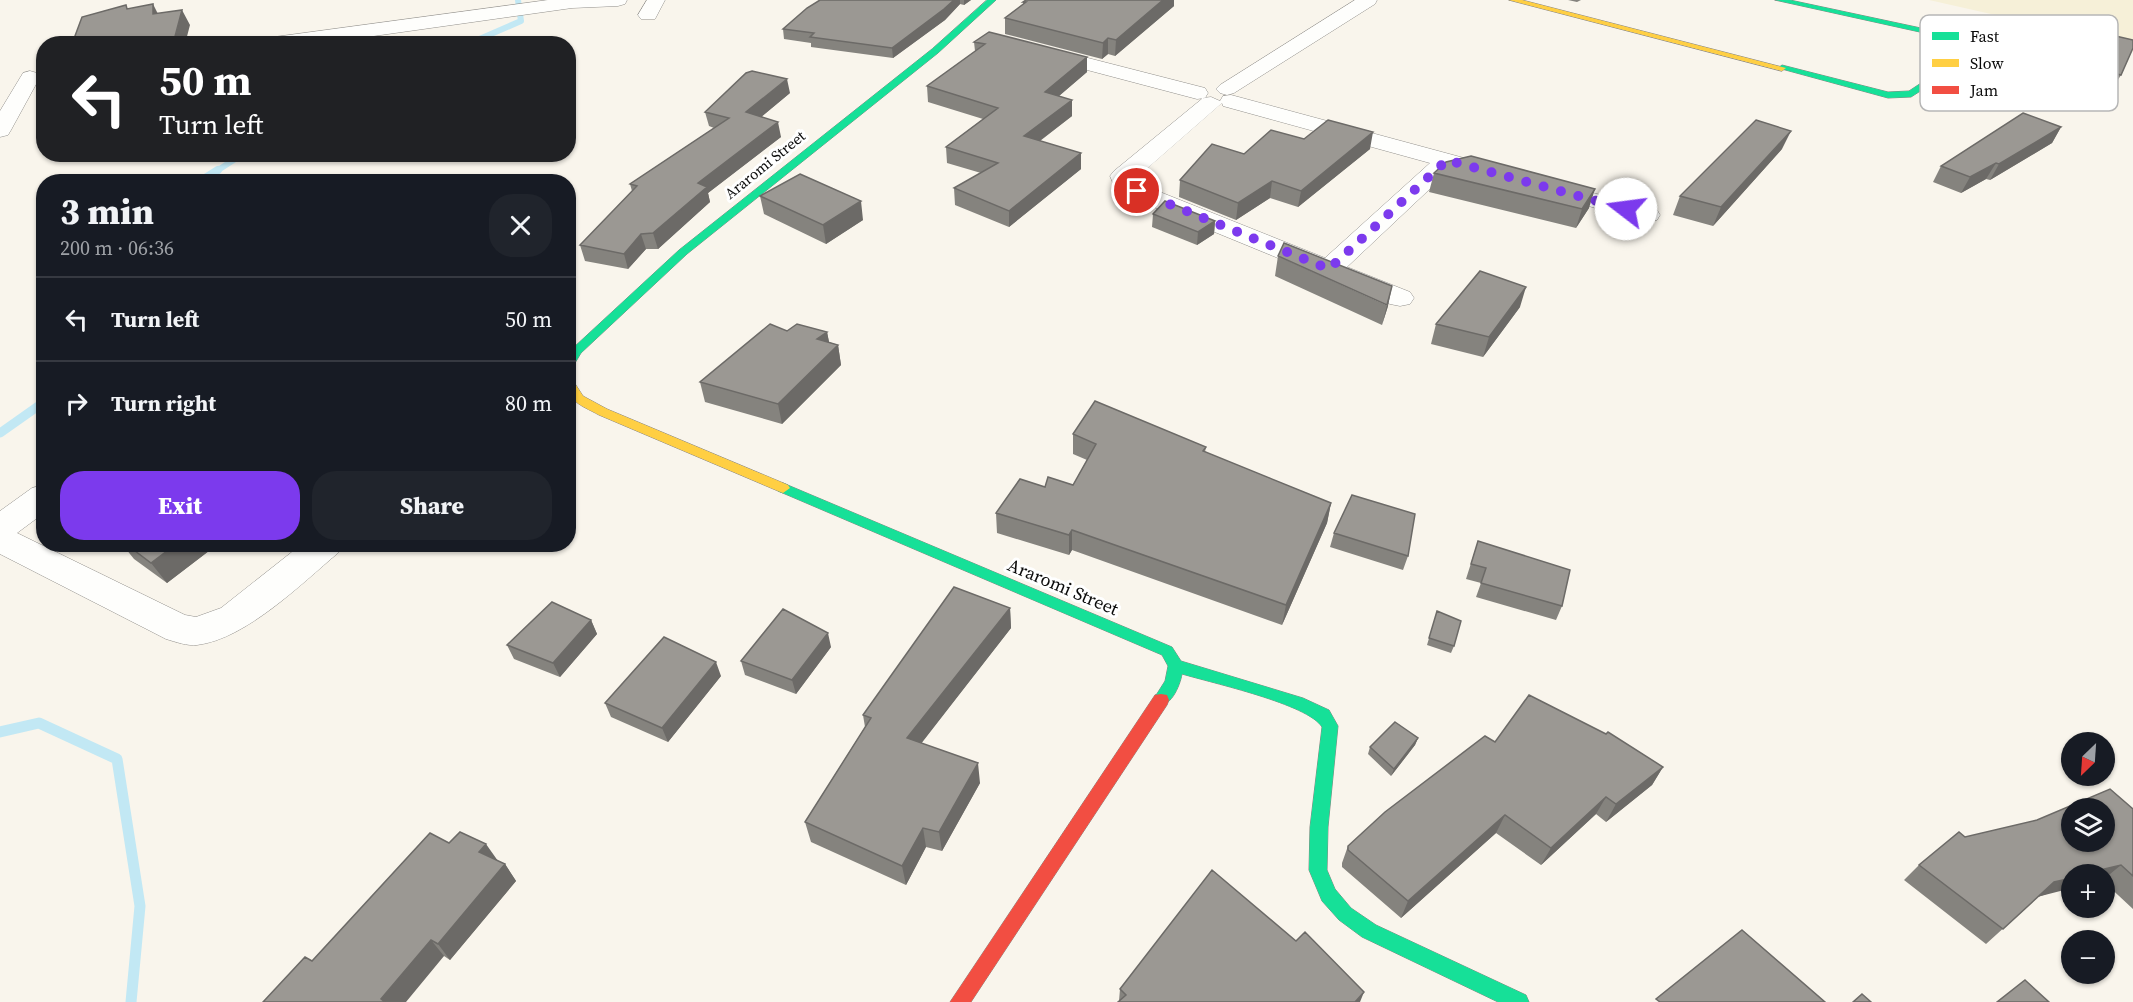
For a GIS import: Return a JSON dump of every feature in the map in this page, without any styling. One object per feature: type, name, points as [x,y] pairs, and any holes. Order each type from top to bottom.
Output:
[{"type":"street","points":[[330,36],[572,2],[618,0]]},
{"type":"street","name":"Araromi Street","points":[[576,353],[683,252],[935,51],[992,0]]},
{"type":"street","points":[[1368,0],[1217,96],[1122,176],[1123,183],[1137,191],[1400,298]]},
{"type":"street","points":[[1514,0],[1888,95],[1911,94],[1920,88]]},
{"type":"street","points":[[1779,0],[1920,30]]},
{"type":"street","points":[[1027,48],[1217,96],[1648,215]]},
{"type":"street","points":[[0,130],[28,77]]},
{"type":"street","points":[[1329,269],[1447,160]]},
{"type":"street","name":"Araromi Street","points":[[576,394],[579,399],[603,412],[1167,651],[1176,666]]},
{"type":"street","points":[[0,528],[36,502]]},
{"type":"street","points":[[0,539],[179,629],[197,631],[234,618],[316,552]]},
{"type":"street","points":[[960,1002],[1173,682],[1176,666],[1303,704],[1323,716],[1330,726],[1318,870],[1328,894],[1345,914],[1369,931],[1520,1002]]},
{"type":"shaded area","points":[[1929,0],[2133,0],[2133,52],[2118,44],[2118,15],[1991,14]]},
{"type":"building","points":[[820,0],[954,0],[892,48],[810,37],[814,33],[783,29]]},
{"type":"building","points":[[1026,0],[1163,0],[1116,40],[1108,38],[1103,43],[1005,18]]},
{"type":"building","points":[[153,4],[153,14],[182,10],[175,36],[75,36],[82,17],[126,5],[127,9]]},
{"type":"building","points":[[989,32],[1087,57],[1045,92],[1072,100],[1024,136],[1081,153],[1009,211],[954,188],[998,163],[946,147],[998,108],[927,86],[985,44],[974,42]]},
{"type":"building","points":[[2118,37],[2133,40],[2133,48],[2121,75],[2118,74]]},
{"type":"building","points":[[752,71],[787,79],[746,112],[778,122],[698,183],[707,187],[653,233],[641,234],[624,254],[580,245],[637,186],[630,184],[729,118],[705,112],[746,73]]},
{"type":"building","points":[[2023,113],[2061,127],[1999,164],[1996,163],[1970,177],[1941,166]]},
{"type":"building","points":[[1328,120],[1373,132],[1301,191],[1272,181],[1238,203],[1180,180],[1212,144],[1244,154],[1271,130],[1304,139]]},
{"type":"building","points":[[1756,120],[1791,131],[1721,207],[1680,196]]},
{"type":"building","points":[[1471,156],[1595,189],[1582,209],[1434,173],[1446,162]]},
{"type":"building","points":[[800,174],[861,201],[823,225],[760,196]]},
{"type":"building","points":[[1165,201],[1215,221],[1198,232],[1153,214]]},
{"type":"building","points":[[1284,243],[1392,286],[1387,305],[1278,256]]},
{"type":"building","points":[[1480,271],[1526,287],[1489,337],[1436,324]]},
{"type":"building","points":[[770,324],[787,331],[797,324],[827,332],[817,339],[838,345],[778,404],[700,382]]},
{"type":"building","points":[[1095,401],[1206,447],[1203,451],[1331,503],[1286,605],[1072,530],[1069,535],[996,513],[1020,479],[1045,487],[1048,477],[1073,485],[1096,444],[1073,434]]},
{"type":"building","points":[[1352,495],[1415,514],[1408,556],[1334,533]]},
{"type":"building","points":[[1478,541],[1570,570],[1562,606],[1481,583],[1486,568],[1471,564]]},
{"type":"building","points":[[137,552],[165,552],[151,563]]},
{"type":"building","points":[[954,587],[1010,608],[907,738],[978,763],[939,832],[923,828],[902,866],[805,822],[871,718],[863,715]]},
{"type":"building","points":[[552,602],[591,620],[553,663],[507,645]]},
{"type":"building","points":[[783,609],[828,633],[792,680],[741,661]]},
{"type":"building","points":[[1437,611],[1461,621],[1454,646],[1429,638]]},
{"type":"building","points":[[664,637],[716,662],[662,728],[605,703]]},
{"type":"building","points":[[1529,695],[1606,734],[1608,732],[1663,767],[1616,804],[1606,797],[1551,848],[1505,815],[1408,901],[1348,850],[1348,846],[1385,812],[1485,736],[1495,742]]},
{"type":"building","points":[[1395,722],[1418,738],[1394,769],[1370,747]]},
{"type":"building","points":[[2110,789],[2133,809],[2133,876],[2121,865],[2115,866],[2115,864],[2061,864],[2061,880],[2054,882],[2003,929],[1919,865],[1959,832],[1965,837],[2037,820],[2061,810],[2061,852],[2115,852],[2115,798],[2089,798]]},
{"type":"building","points":[[460,832],[486,844],[479,852],[505,864],[438,944],[431,940],[381,999],[385,1002],[263,1002],[305,957],[312,961],[430,833],[449,843]]},
{"type":"building","points":[[1212,870],[1296,941],[1305,932],[1364,992],[1355,1002],[1118,1002],[1126,995],[1120,989]]},
{"type":"building","points":[[1742,930],[1825,1002],[1660,1002],[1656,999]]},
{"type":"building","points":[[2025,980],[2049,1002],[1997,1002]]},
{"type":"building","points":[[1862,994],[1871,1002],[1853,1002]]},
{"type":"waterway","points":[[486,36],[521,21],[518,0]]},
{"type":"waterway","points":[[215,172],[231,162]]},
{"type":"waterway","points":[[212,174],[218,170]]},
{"type":"waterway","points":[[0,433],[36,408]]},
{"type":"waterway","points":[[0,732],[39,723],[117,759],[140,906],[131,1002]]},
{"type":"traffic: fast","points":[[576,353],[683,252],[935,51],[992,0]]},
{"type":"traffic: fast","points":[[1779,0],[1920,30]]},
{"type":"traffic: fast","points":[[1782,68],[1888,95],[1911,94],[1920,88]]},
{"type":"traffic: fast","points":[[783,488],[1167,651],[1176,666],[1173,682],[1161,700]]},
{"type":"traffic: fast","points":[[1176,666],[1303,704],[1323,715],[1330,726],[1319,827],[1318,870],[1328,895],[1345,914],[1369,931],[1519,1002]]},
{"type":"traffic: slow","points":[[1513,0],[1782,68]]},
{"type":"traffic: slow","points":[[576,394],[579,399],[603,412],[783,488]]},
{"type":"traffic: jam","points":[[960,1002],[1161,700]]},
{"type":"route","points":[[1137,191],[1329,269],[1447,160],[1626,209]]}]
